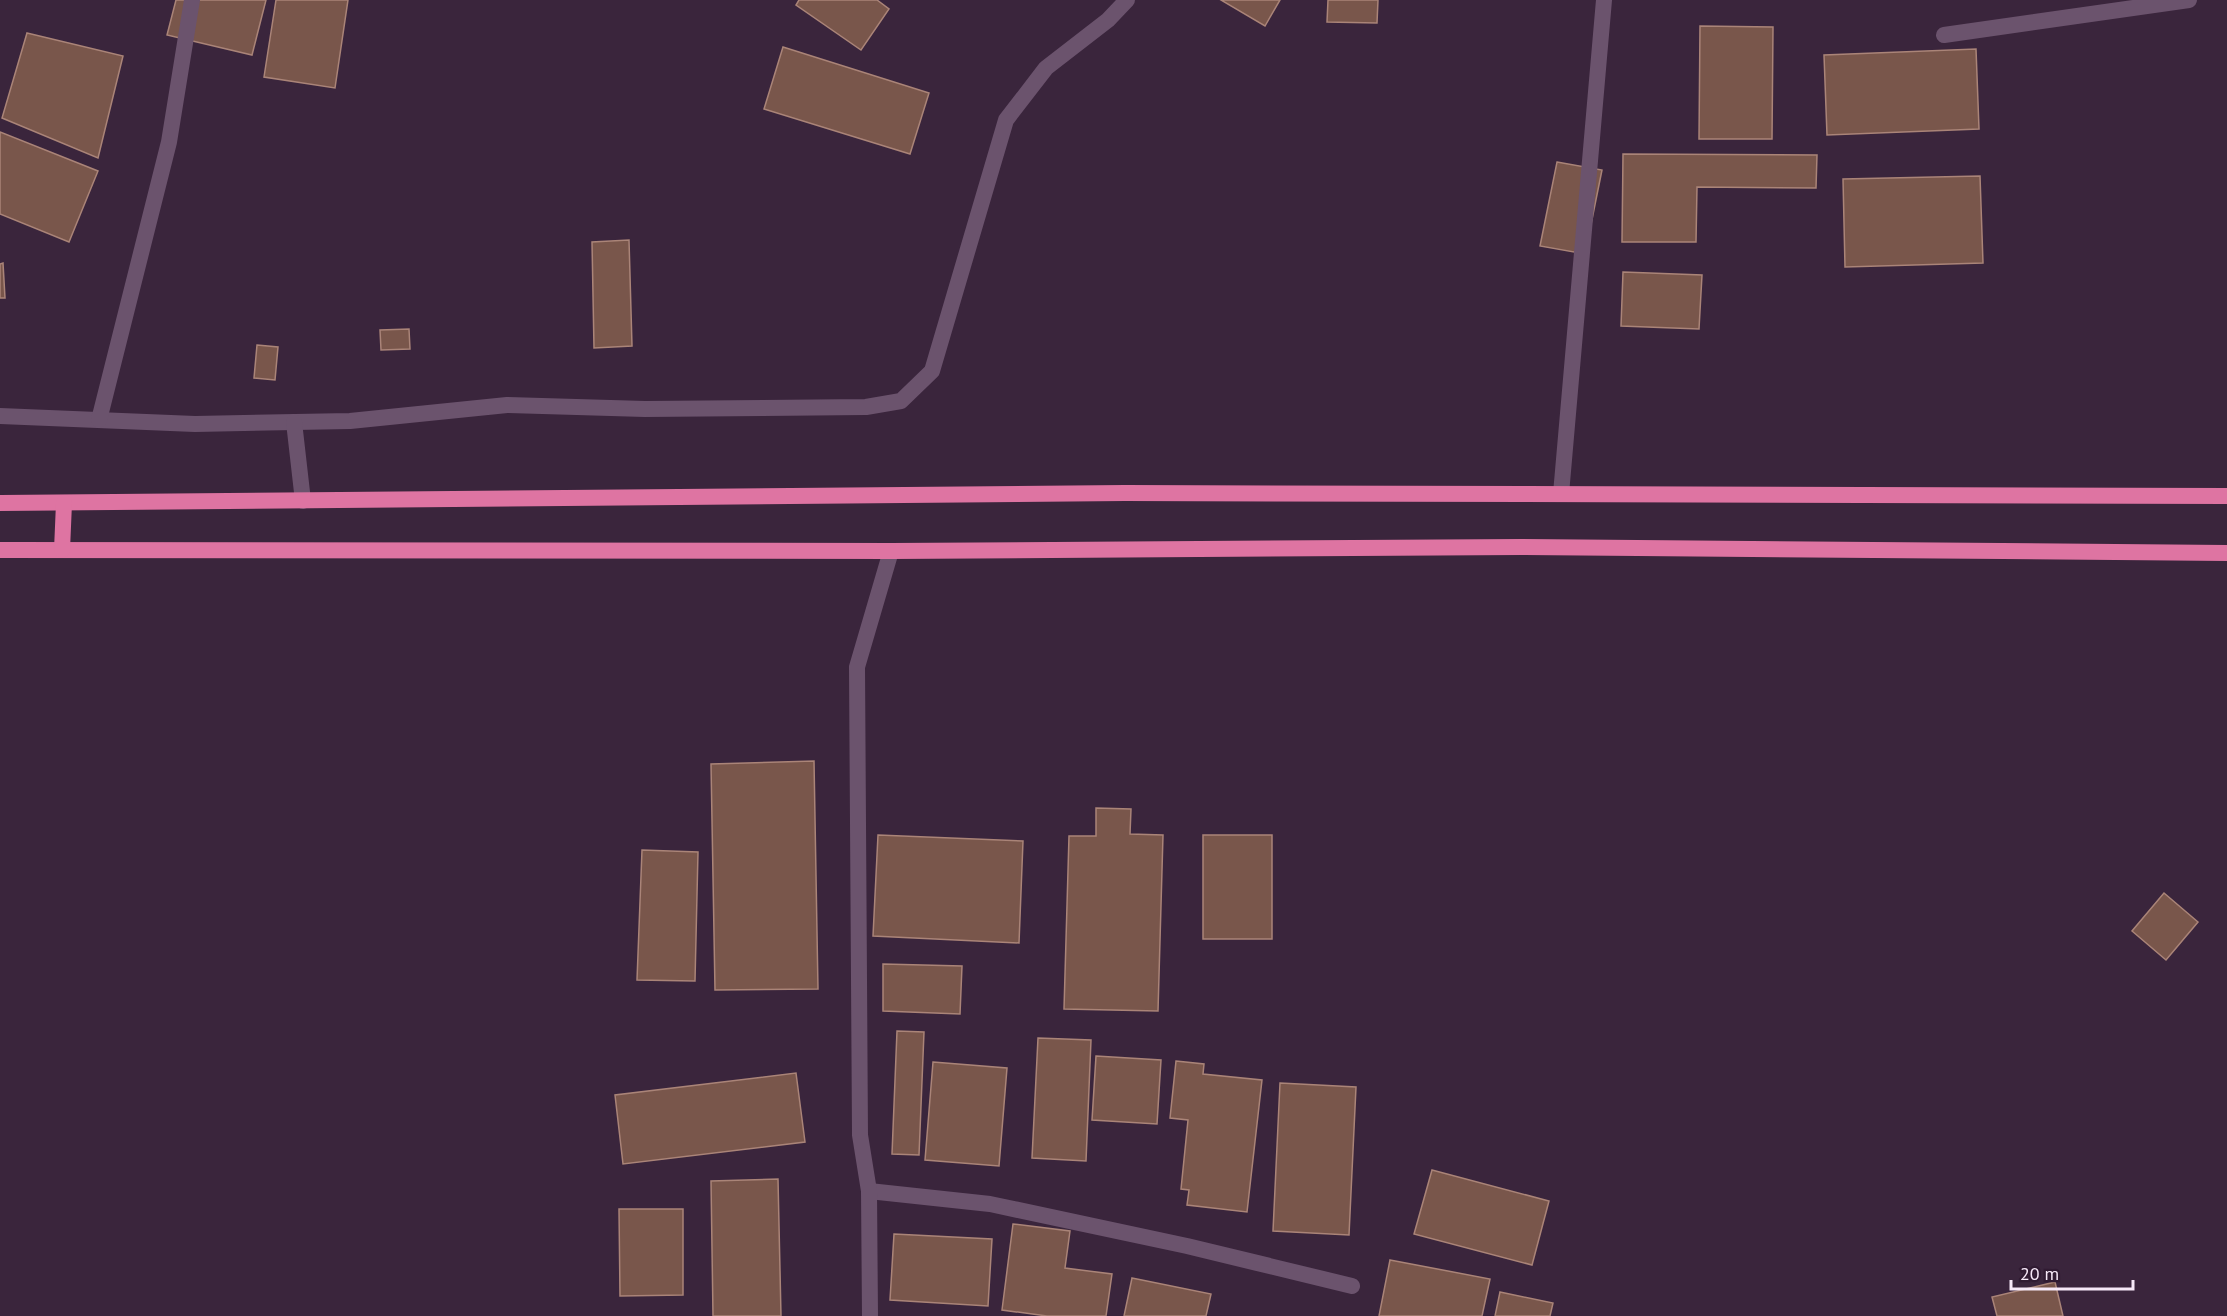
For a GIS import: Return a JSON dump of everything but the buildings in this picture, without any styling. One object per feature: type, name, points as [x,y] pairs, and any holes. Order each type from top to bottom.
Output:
[{"type":"highway","points":[[0,503],[1125,493],[2227,496]]},
{"type":"highway","points":[[62,550],[64,502]]},
{"type":"highway","points":[[0,550],[891,551],[1521,547],[2227,553]]},
{"type":"street","points":[[99,420],[169,142],[192,0]]},
{"type":"street","points":[[0,416],[195,424],[350,421],[507,405],[691,409],[866,407],[901,401],[932,371],[1006,120],[1046,68],[1108,20],[1127,0]]},
{"type":"street","points":[[1561,494],[1604,0]]},
{"type":"street","points":[[1944,35],[2189,0]]},
{"type":"street","points":[[294,422],[303,501]]},
{"type":"street","points":[[870,1316],[869,1191],[860,1135],[857,667],[891,551]]},
{"type":"street","points":[[869,1191],[990,1204],[1187,1246],[1352,1286]]}]
